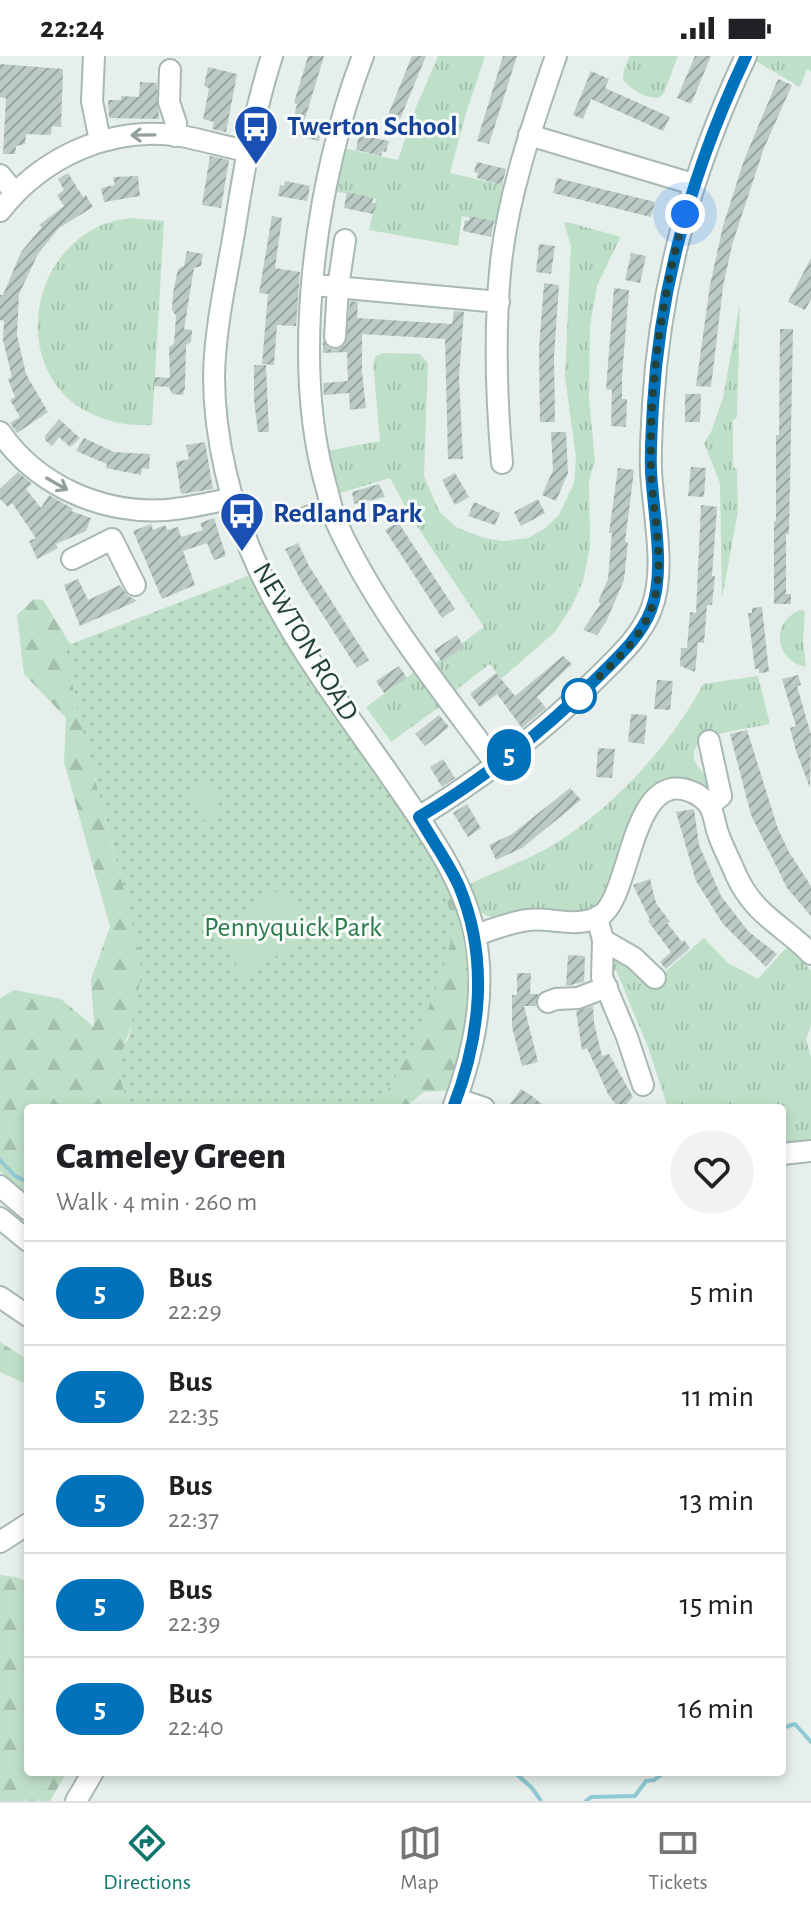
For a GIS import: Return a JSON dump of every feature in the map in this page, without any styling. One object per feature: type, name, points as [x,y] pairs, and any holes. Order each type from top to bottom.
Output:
[{"type":"street","points":[[94,56],[92,101],[100,141]]},
{"type":"street","name":"NEWTON ROAD","points":[[272,56],[248,151],[220,310],[214,375],[217,426],[233,498],[255,562],[300,645],[419,817],[457,883],[475,935],[478,1000],[475,1025],[455,1104]]},
{"type":"street","points":[[363,56],[330,168],[314,285],[308,346],[313,427],[337,525],[401,637],[496,764]]},
{"type":"street","points":[[501,463],[495,386],[501,262],[529,135],[556,56]]},
{"type":"street","points":[[419,817],[562,714],[628,647],[651,610],[659,571],[651,467],[656,374],[667,291],[693,184],[720,111],[746,56]]},
{"type":"street","points":[[170,70],[169,102],[176,123],[175,136]]},
{"type":"street","points":[[0,211],[15,193],[55,163],[100,141],[131,135],[175,136],[248,151]]},
{"type":"street","points":[[529,135],[693,184]]},
{"type":"street","points":[[0,175],[15,193]]},
{"type":"street","points":[[335,337],[345,240]]},
{"type":"street","points":[[314,285],[499,302]]},
{"type":"street","points":[[4,447],[55,483],[112,507],[164,510],[233,498]]},
{"type":"street","points":[[112,507],[112,539],[135,585]]},
{"type":"street","points":[[72,559],[112,539]]},
{"type":"street","points":[[709,741],[721,796],[710,805]]},
{"type":"street","points":[[475,935],[525,920],[573,922],[597,917],[607,911],[614,901],[630,848],[650,805],[670,790],[684,789],[710,805],[718,835],[739,880],[760,913],[811,954]]},
{"type":"street","points":[[597,917],[603,940],[602,977],[643,1085]]},
{"type":"street","points":[[603,940],[634,958],[655,978]]},
{"type":"street","points":[[548,1002],[578,998],[607,987]]},
{"type":"street","points":[[786,1154],[811,1151]]},
{"type":"street","points":[[0,1186],[24,1207]]},
{"type":"street","points":[[0,1218],[24,1238]]},
{"type":"street","points":[[0,1297],[24,1313]]},
{"type":"street","points":[[0,1542],[24,1527]]},
{"type":"street","points":[[76,1801],[91,1776]]},
{"type":"green space","points":[[438,56],[485,56],[450,173],[511,187],[500,224],[462,216],[458,246],[369,230],[376,199],[333,191],[342,148],[398,160]]},
{"type":"green space","points":[[630,56],[678,56],[664,93],[658,98],[639,93],[623,80]]},
{"type":"green space","points":[[756,56],[811,56],[811,72],[807,69],[800,87],[754,60]]},
{"type":"green space","points":[[132,218],[164,221],[152,425],[110,421],[86,411],[66,396],[51,378],[42,356],[38,333],[39,309],[45,286],[71,246],[93,229]]},
{"type":"green space","points":[[564,223],[620,238],[597,286],[590,326],[589,399],[595,460],[589,481],[590,547],[583,581],[555,632],[501,679],[490,664],[455,691],[434,664],[484,627],[411,517],[390,478],[337,494],[326,451],[380,441],[373,362],[376,356],[383,353],[420,354],[428,363],[424,476],[439,511],[456,527],[484,538],[503,541],[528,538],[559,515],[574,483],[576,458],[565,376],[571,246]]},
{"type":"green space","points":[[740,303],[737,417],[733,420],[733,466],[737,470],[738,511],[722,598],[720,483],[704,443],[723,398]]},
{"type":"green space","name":"Pennyquick Park","points":[[248,576],[275,625],[432,856],[455,927],[442,973],[412,1049],[384,1096],[372,1104],[127,1102],[116,1064],[130,1034],[142,971],[75,700],[66,646]]},
{"type":"green space","points":[[34,599],[43,600],[72,647],[85,739],[117,865],[133,911],[144,970],[137,1014],[125,1042],[123,1068],[136,1104],[24,1104],[24,1194],[0,1171],[0,998],[14,990],[61,999],[94,1027],[91,979],[110,927],[64,762],[66,718],[24,674],[17,615]]},
{"type":"green space","points":[[800,610],[805,611],[803,642],[806,667],[788,657],[780,641],[784,623]]},
{"type":"green space","points":[[417,670],[442,705],[391,742],[366,707]]},
{"type":"green space","points":[[758,676],[770,724],[720,734],[699,743],[694,759],[700,770],[711,778],[711,794],[663,785],[610,898],[598,910],[579,919],[543,910],[498,917],[481,911],[470,884],[553,845],[597,814],[638,774],[675,730],[703,684]]},
{"type":"green space","points":[[208,783],[223,812],[204,821],[189,792]]},
{"type":"green space","points":[[433,861],[450,889],[462,931],[469,976],[469,1020],[452,1090],[424,1092],[409,1104],[209,1104]]},
{"type":"green space","points":[[279,889],[310,930],[247,978],[216,937]]},
{"type":"green space","points":[[704,938],[728,963],[758,979],[786,948],[797,954],[811,971],[811,1025],[806,1039],[811,1057],[811,1142],[786,1145],[786,1104],[667,1104],[648,1047],[616,970],[610,972],[611,957],[615,955],[642,976],[649,986]]},
{"type":"green space","points":[[0,1342],[24,1357],[24,1383],[0,1372]]},
{"type":"green space","points":[[0,1575],[24,1580],[24,1776],[65,1776],[50,1801],[0,1801]]},
{"type":"building","points":[[308,56],[324,56],[304,122],[322,126],[319,141],[294,135],[295,131],[291,130],[297,104],[294,103]]},
{"type":"building","points":[[412,56],[426,56],[400,119],[388,115]]},
{"type":"building","points":[[503,56],[517,56],[489,144],[477,141]]},
{"type":"building","points":[[695,56],[711,56],[691,104],[677,98]]},
{"type":"building","points":[[0,64],[63,69],[61,127],[52,126],[51,135],[26,134],[25,144],[16,146],[15,154],[3,154],[6,98],[0,97]]},
{"type":"building","points":[[208,67],[237,74],[226,132],[212,129],[214,122],[203,119],[209,88],[204,86]]},
{"type":"building","points":[[591,71],[609,79],[605,88],[670,117],[663,131],[591,99],[583,119],[573,115]]},
{"type":"building","points":[[778,79],[792,85],[764,148],[732,245],[723,287],[711,387],[696,386],[710,285],[723,226],[744,160]]},
{"type":"building","points":[[140,82],[157,83],[159,119],[109,118],[108,100],[121,100],[121,96],[139,97]]},
{"type":"building","points":[[359,135],[389,141],[386,152],[382,151],[381,156],[356,150]]},
{"type":"building","points":[[210,156],[229,160],[221,208],[202,205]]},
{"type":"building","points":[[477,162],[506,169],[502,185],[477,178],[478,173],[474,172]]},
{"type":"building","points":[[68,173],[93,207],[59,228],[38,254],[19,294],[17,335],[26,374],[48,412],[17,433],[10,423],[20,417],[10,400],[15,397],[8,379],[12,377],[3,340],[4,321],[0,320],[0,295],[3,295],[21,252],[42,227],[39,225],[64,206],[57,195],[64,190],[58,179]]},
{"type":"building","points":[[138,176],[140,196],[104,202],[101,188],[115,185],[113,177]]},
{"type":"building","points":[[557,178],[655,202],[651,217],[553,193]]},
{"type":"building","points":[[285,181],[310,186],[307,201],[278,196],[280,185],[284,186]]},
{"type":"building","points":[[347,192],[373,198],[372,203],[376,203],[373,214],[344,208]]},
{"type":"building","points":[[272,216],[282,218],[275,268],[300,272],[296,326],[277,325],[274,365],[262,364],[268,294],[259,293]]},
{"type":"building","points":[[470,216],[494,221],[491,237],[463,231],[465,220],[469,221]]},
{"type":"building","points":[[539,244],[555,246],[551,274],[536,272]]},
{"type":"building","points":[[187,251],[203,254],[201,266],[194,268],[184,329],[192,330],[191,342],[186,345],[183,395],[172,394],[169,387],[154,386],[154,377],[170,378],[169,347],[174,344],[176,316],[172,310],[173,293],[178,269],[184,266]]},
{"type":"building","points":[[631,253],[646,256],[640,283],[625,280]]},
{"type":"building","points":[[811,258],[811,299],[805,310],[788,302]]},
{"type":"building","points":[[544,283],[559,285],[554,356],[555,422],[540,422],[539,348]]},
{"type":"building","points":[[614,288],[629,290],[622,376],[622,399],[627,399],[626,427],[611,426],[612,390],[606,389]]},
{"type":"building","points":[[350,301],[358,302],[357,318],[452,324],[454,311],[464,312],[459,376],[463,459],[448,459],[445,339],[362,334],[366,408],[350,410],[349,393],[324,395],[323,383],[348,381],[347,352],[323,353],[323,340],[333,350],[345,345]]},
{"type":"building","points":[[780,329],[793,329],[789,534],[786,534],[786,594],[791,594],[791,604],[774,604]]},
{"type":"building","points":[[254,365],[266,365],[269,432],[258,432]]},
{"type":"building","points":[[685,394],[701,394],[700,422],[685,422]]},
{"type":"building","points":[[59,419],[80,438],[70,447],[59,437],[52,446],[45,440]]},
{"type":"building","points":[[551,432],[566,432],[568,473],[556,501],[542,495],[553,470]]},
{"type":"building","points":[[84,438],[114,452],[150,454],[149,469],[142,468],[141,475],[106,468],[107,464],[76,451]]},
{"type":"building","points":[[205,442],[213,489],[181,494],[176,462],[189,459],[186,445]]},
{"type":"building","points":[[691,467],[706,468],[704,497],[688,496]]},
{"type":"building","points":[[618,468],[634,470],[625,542],[628,542],[624,580],[597,635],[583,630],[601,603],[598,602],[608,579],[612,533],[609,533]]},
{"type":"building","points":[[18,472],[32,484],[26,489],[41,508],[49,495],[73,509],[71,511],[91,518],[86,531],[56,544],[58,548],[37,559],[29,541],[36,538],[12,503],[8,507],[0,499],[0,489]]},
{"type":"building","points":[[455,473],[469,497],[455,505],[442,480]]},
{"type":"building","points":[[379,484],[385,497],[354,504],[352,492]]},
{"type":"building","points":[[538,499],[545,513],[521,526],[514,512]]},
{"type":"building","points":[[474,502],[500,513],[495,525],[468,516]]},
{"type":"building","points":[[312,503],[316,515],[289,524],[285,512]]},
{"type":"building","points":[[701,505],[717,507],[712,576],[715,576],[712,605],[707,605],[704,643],[698,642],[695,672],[680,666],[681,648],[687,648],[690,612],[696,613]]},
{"type":"building","points":[[214,518],[226,556],[214,560],[207,543],[183,551],[195,585],[162,599],[133,531],[151,524],[153,530],[165,525],[167,530],[178,527],[181,537],[203,530],[200,523]]},
{"type":"building","points":[[398,522],[455,609],[442,618],[385,530]]},
{"type":"building","points":[[298,543],[309,566],[369,660],[357,668],[302,583],[285,549]]},
{"type":"building","points":[[78,579],[88,600],[120,585],[127,595],[137,601],[80,626],[64,585]]},
{"type":"building","points":[[762,607],[769,672],[759,673],[759,669],[755,669],[748,613],[752,613],[752,608]]},
{"type":"building","points":[[457,635],[464,647],[442,662],[434,650]]},
{"type":"building","points":[[563,656],[572,664],[537,697],[546,708],[522,728],[497,694],[480,707],[470,694],[496,673],[515,696]]},
{"type":"building","points":[[399,666],[407,678],[384,693],[376,681]]},
{"type":"building","points":[[798,675],[801,685],[797,686],[811,735],[810,788],[790,728],[796,726],[782,679]]},
{"type":"building","points":[[657,680],[673,681],[670,710],[654,709]]},
{"type":"building","points":[[631,714],[647,715],[644,744],[628,742]]},
{"type":"building","points":[[439,715],[449,727],[425,746],[415,734]]},
{"type":"building","points":[[747,730],[778,829],[811,886],[811,916],[787,888],[751,815],[730,734]]},
{"type":"building","points":[[598,748],[615,749],[612,778],[596,777]]},
{"type":"building","points":[[443,759],[455,778],[442,787],[430,767]]},
{"type":"building","points":[[570,788],[581,800],[522,848],[496,860],[489,845],[512,834]]},
{"type":"building","points":[[467,804],[481,828],[468,837],[453,813]]},
{"type":"building","points":[[694,809],[699,845],[721,896],[748,931],[777,954],[766,967],[723,924],[696,881],[676,812]]},
{"type":"building","points":[[650,879],[656,903],[670,922],[667,923],[690,948],[666,969],[660,962],[671,952],[648,921],[633,885]]},
{"type":"building","points":[[568,955],[585,956],[584,982],[566,986]]},
{"type":"building","points":[[517,973],[531,973],[530,994],[538,994],[536,1006],[524,1006],[538,1062],[522,1066],[512,1027],[512,995],[517,995]]},
{"type":"building","points":[[593,1006],[602,1056],[609,1054],[633,1097],[627,1104],[616,1104],[609,1096],[587,1048],[582,1050],[576,1011]]},
{"type":"building","points":[[521,1089],[542,1104],[510,1104]]},
{"type":"waterway","points":[[0,1160],[15,1176],[24,1180]]},
{"type":"waterway","points":[[786,1727],[795,1724],[811,1742]]},
{"type":"waterway","points":[[518,1776],[541,1801]]},
{"type":"waterway","points":[[586,1801],[591,1797],[635,1796],[646,1781],[660,1776]]},
{"type":"bus line","name":"5","points":[[455,1104],[475,1025],[478,955],[475,935],[457,883],[419,817],[458,792],[562,714],[628,647],[651,610],[659,571],[651,467],[653,404],[667,291],[693,184],[720,111],[746,56]]},
{"type":"place","name":"Twerton School","points":[[256,166]]},
{"type":"place","name":"Redland Park","points":[[242,553]]},
{"type":"route","points":[[579,696],[640,631],[657,589],[659,571],[651,467],[653,404],[667,291],[685,214]]}]
